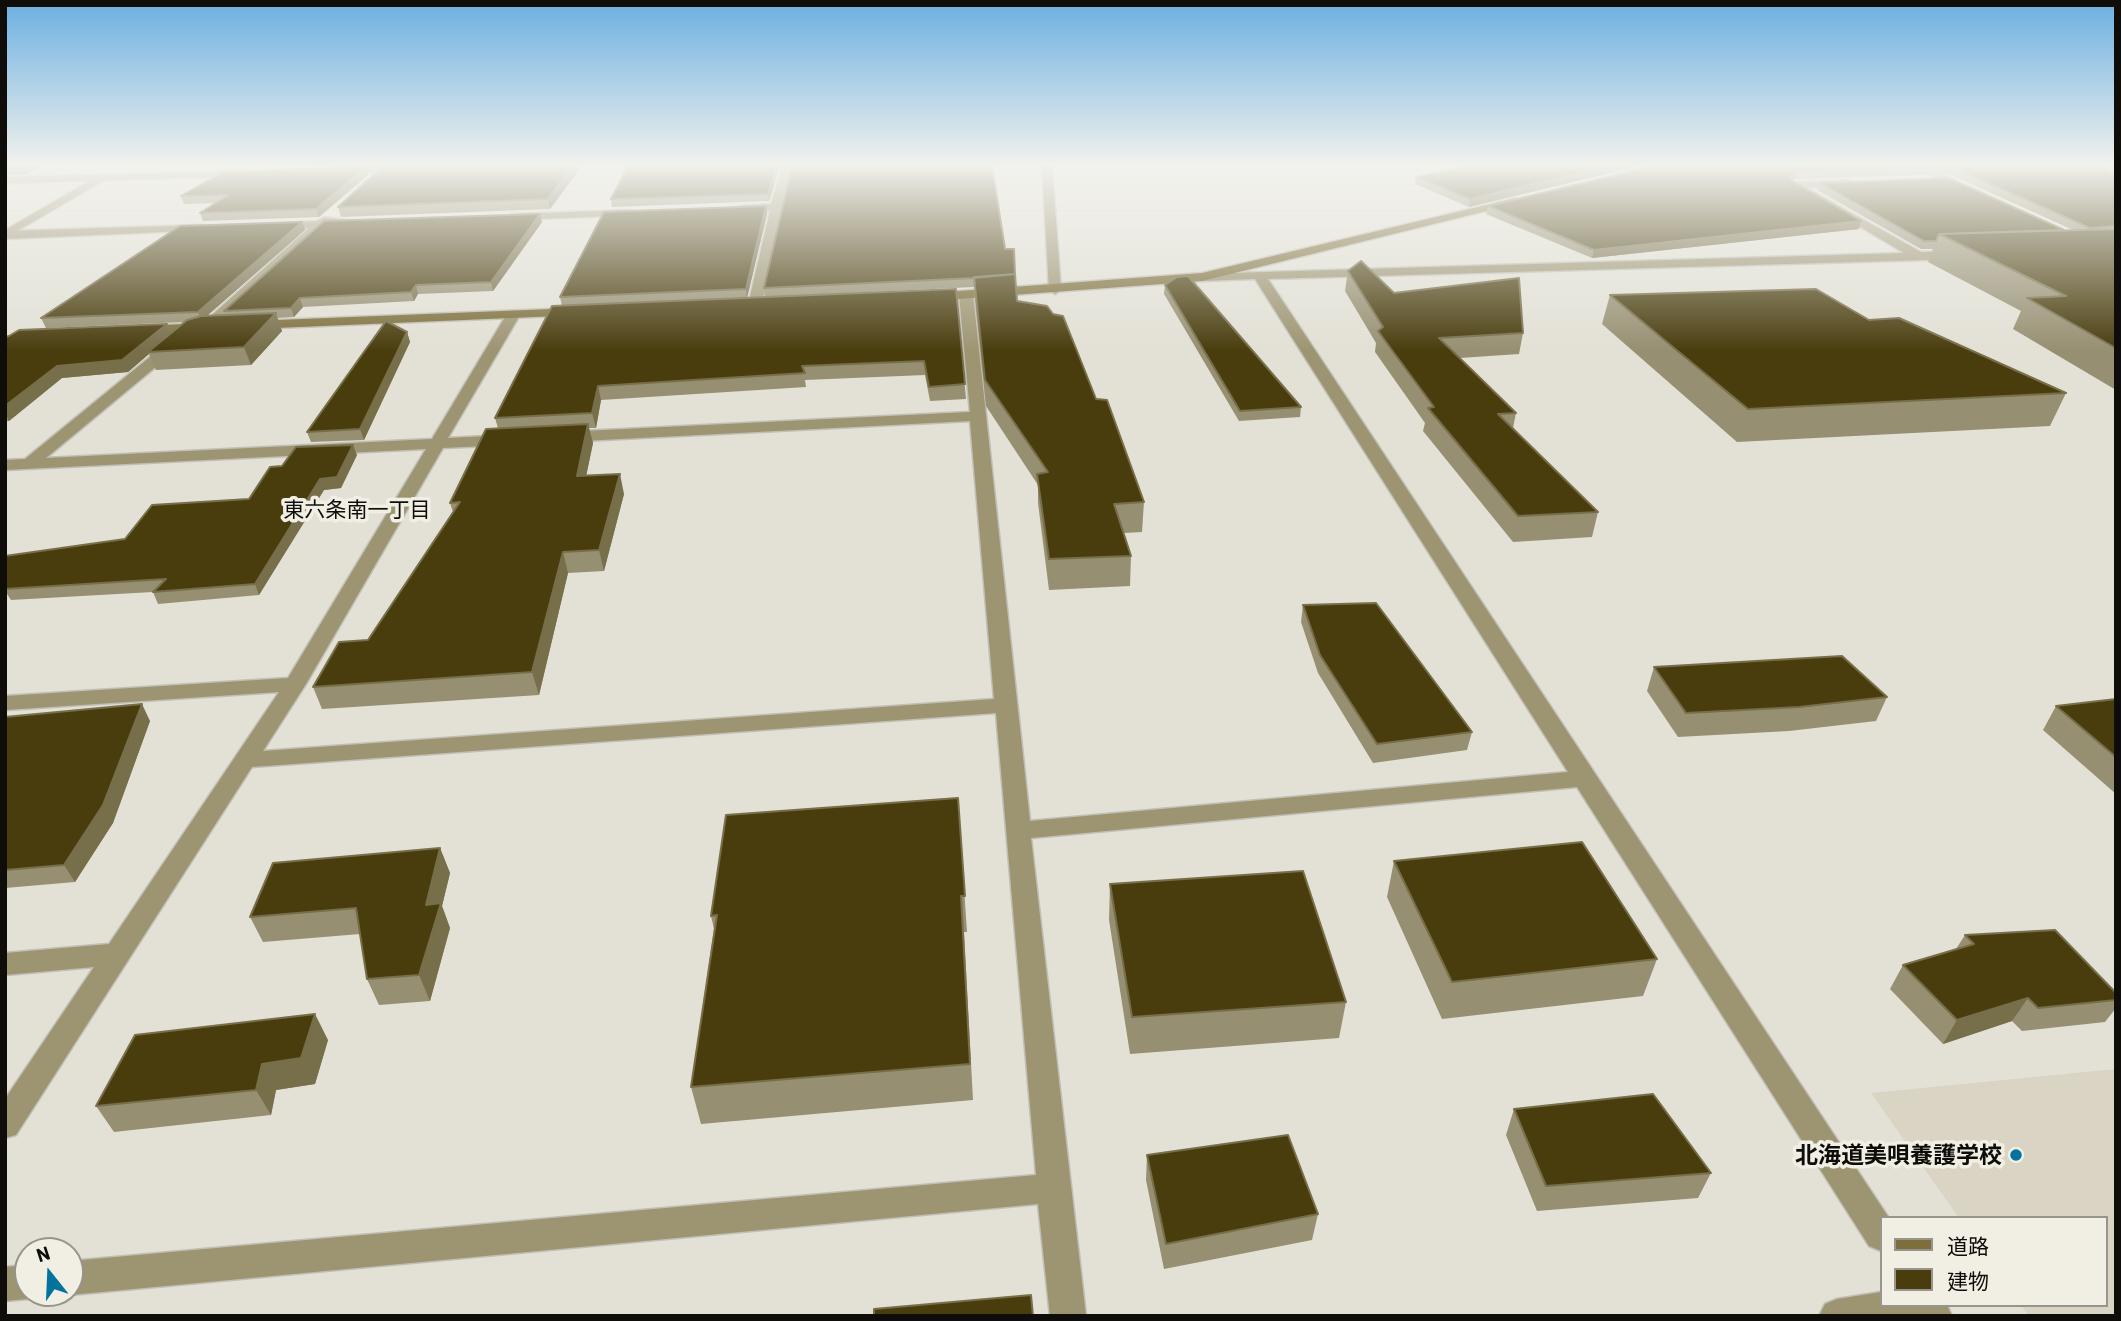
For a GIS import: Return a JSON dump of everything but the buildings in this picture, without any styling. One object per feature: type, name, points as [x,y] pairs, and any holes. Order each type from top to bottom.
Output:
[{"type":"street","points":[[5,235],[211,228]]},
{"type":"street","points":[[29,464],[188,333],[207,327],[317,228]]},
{"type":"street","points":[[755,304],[772,228]]},
{"type":"street","points":[[1052,228],[1055,289]]},
{"type":"street","points":[[1202,277],[1408,228]]},
{"type":"street","points":[[1869,228],[1918,256]]},
{"type":"street","points":[[913,298],[1202,277],[1971,254]]},
{"type":"street","points":[[1260,277],[1880,1233]]},
{"type":"street","points":[[965,295],[1068,1316]]},
{"type":"street","points":[[127,330],[594,311]]},
{"type":"street","points":[[5,1125],[295,684],[513,315]]},
{"type":"street","points":[[548,438],[977,416]]},
{"type":"street","points":[[5,466],[520,440]]},
{"type":"street","points":[[5,703],[295,684]]},
{"type":"street","points":[[245,760],[1006,705]]},
{"type":"street","points":[[1017,831],[1585,778]]},
{"type":"street","points":[[5,964],[118,954]]},
{"type":"street","points":[[84,1277],[1053,1188]]},
{"type":"street","points":[[1836,1316],[1901,1307]]},
{"type":"shaded area","name":"北海道美唄養護学校","points":[[2116,1069],[2116,1316],[2029,1316],[2022,1307],[2107,1307],[2107,1216],[1958,1216],[1871,1093]]},
{"type":"place","name":"北海道美唄養護学校","points":[[2016,1155]]},
{"type":"district","name":"東六条南一丁目","points":[[357,510]]}]
